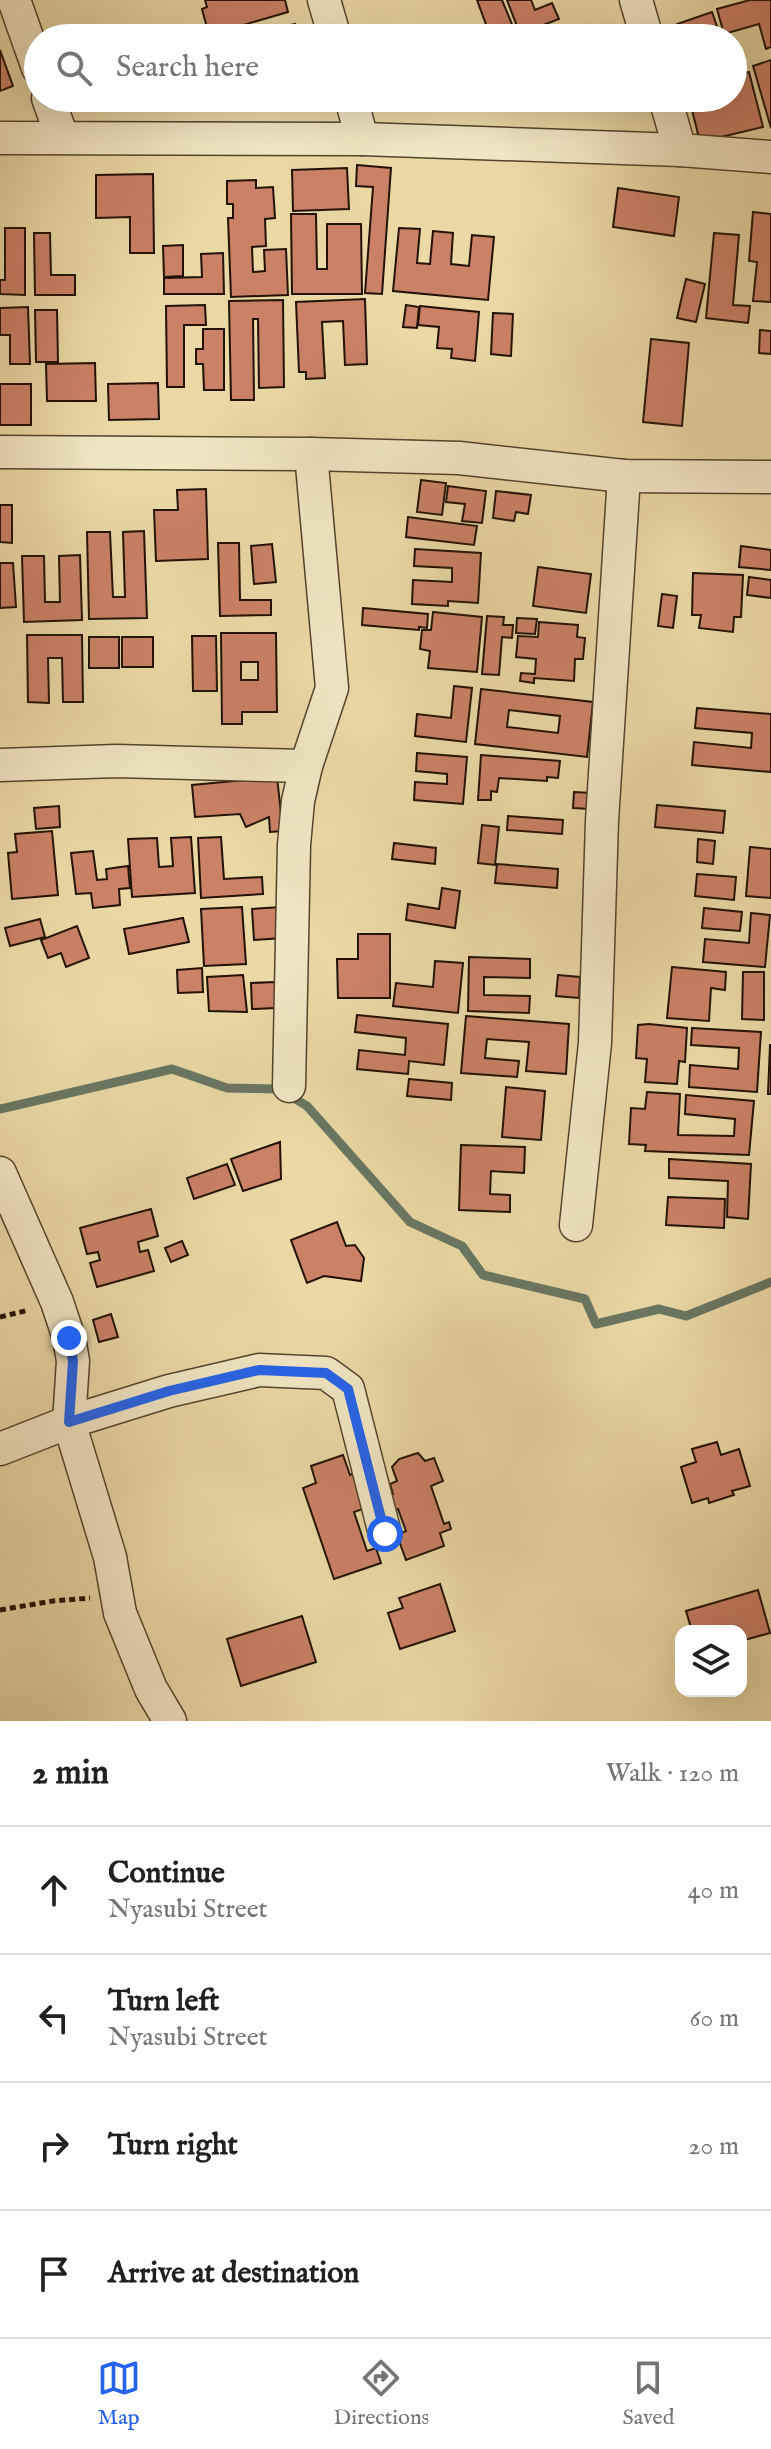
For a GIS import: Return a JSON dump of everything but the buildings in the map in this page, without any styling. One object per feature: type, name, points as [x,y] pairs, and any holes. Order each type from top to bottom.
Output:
[{"type":"street","points":[[14,0],[24,28]]},
{"type":"street","points":[[324,0],[331,24]]},
{"type":"street","points":[[636,0],[643,24]]},
{"type":"street","points":[[53,112],[62,137]]},
{"type":"street","points":[[355,112],[362,139]]},
{"type":"street","points":[[669,112],[680,150]]},
{"type":"street","points":[[0,138],[362,139],[680,150],[771,157]]},
{"type":"street","points":[[0,452],[459,458],[624,476],[771,477]]},
{"type":"street","points":[[289,1086],[294,845],[298,801],[306,766],[332,688],[311,454]]},
{"type":"street","points":[[576,1225],[595,1043],[602,821],[624,476]]},
{"type":"street","points":[[0,765],[131,761],[306,766]]},
{"type":"street","points":[[0,1173],[57,1302],[69,1338],[73,1361],[69,1422],[110,1557],[120,1613],[151,1689],[170,1721]]},
{"type":"street","points":[[0,1449],[69,1422],[169,1391],[259,1370],[326,1373],[348,1389],[385,1534]]},
{"type":"path","points":[[0,1610],[117,1595]]},
{"type":"waterway","points":[[0,1109],[172,1069],[227,1088],[279,1089],[307,1106],[410,1222],[462,1246],[483,1275],[585,1299],[596,1324],[659,1309],[686,1316],[771,1282]]},
{"type":"route","points":[[69,1338],[73,1361],[69,1422],[169,1391],[259,1370],[326,1373],[348,1389],[385,1534]]}]
